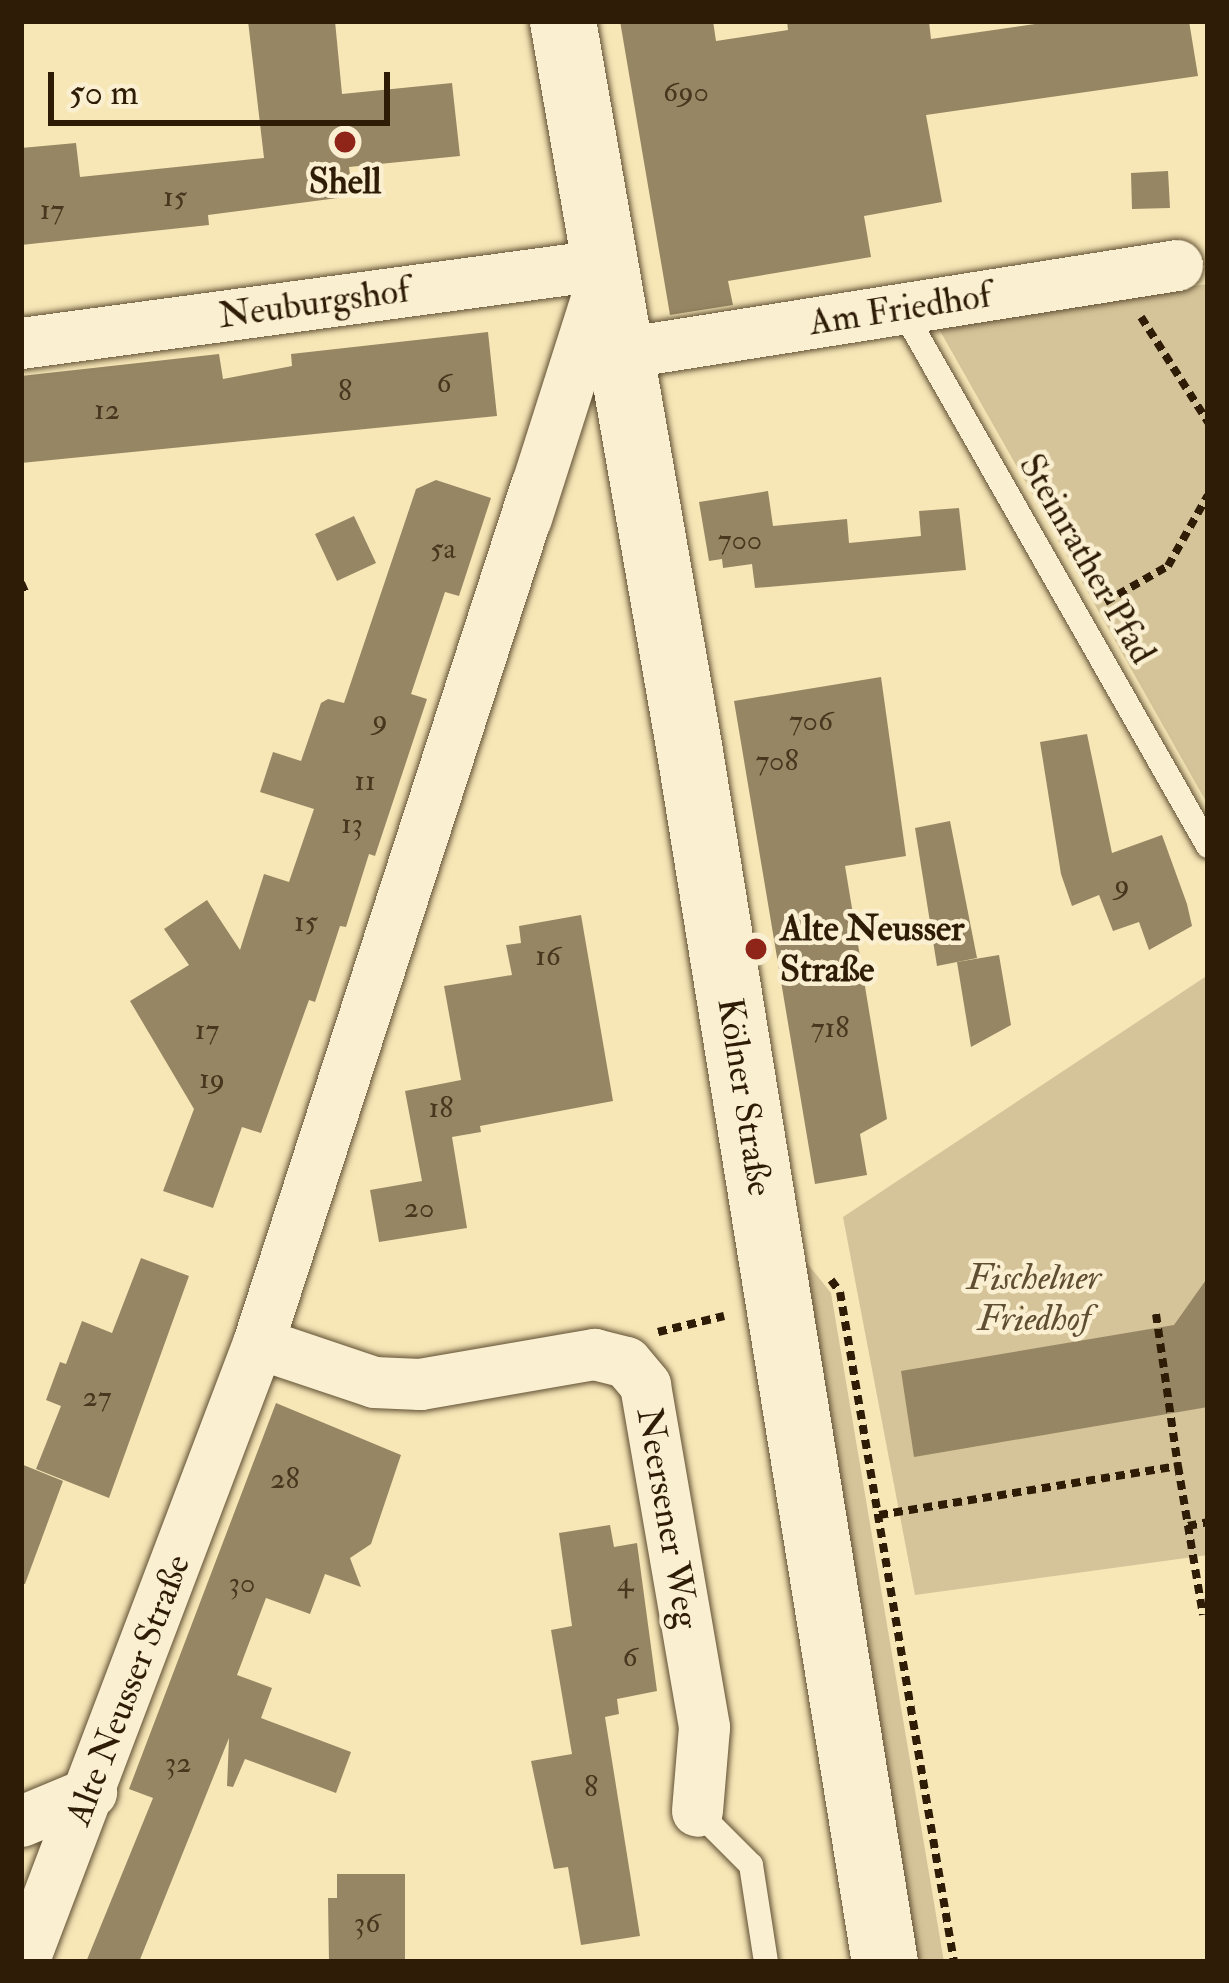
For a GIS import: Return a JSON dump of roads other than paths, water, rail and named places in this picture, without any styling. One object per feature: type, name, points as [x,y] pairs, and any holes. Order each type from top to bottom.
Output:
[{"type":"main road","name":"Kölner Straße","points":[[563,21],[622,352],[804,1290],[885,1962]]},
{"type":"street","name":"Neuburgshof","points":[[21,343],[607,264]]},
{"type":"street","name":"Alte Neusser Straße","points":[[488,640],[607,264]]},
{"type":"street","name":"Am Friedhof","points":[[622,352],[1178,265]]},
{"type":"street","name":"Alte Neusser Straße","points":[[23,1962],[258,1343],[536,485],[523,530]]},
{"type":"street","name":"Neersener Weg","points":[[258,1343],[374,1382],[420,1384],[595,1354],[626,1362],[645,1385],[704,1727],[697,1811]]},
{"type":"street","points":[[21,1821],[91,1792]]},
{"type":"lane","name":"Steinrather Pfad","points":[[902,309],[1208,846]]},
{"type":"lane","name":"Neersener Weg","points":[[697,1811],[751,1865],[766,1962]]},
{"type":"place","name":"Shell","points":[[345,142]]},
{"type":"place","name":"Alte Neusser Straße","points":[[756,949]]},
{"type":"park label","name":"Fischelner Friedhof","points":[[1034,1298]]}]
